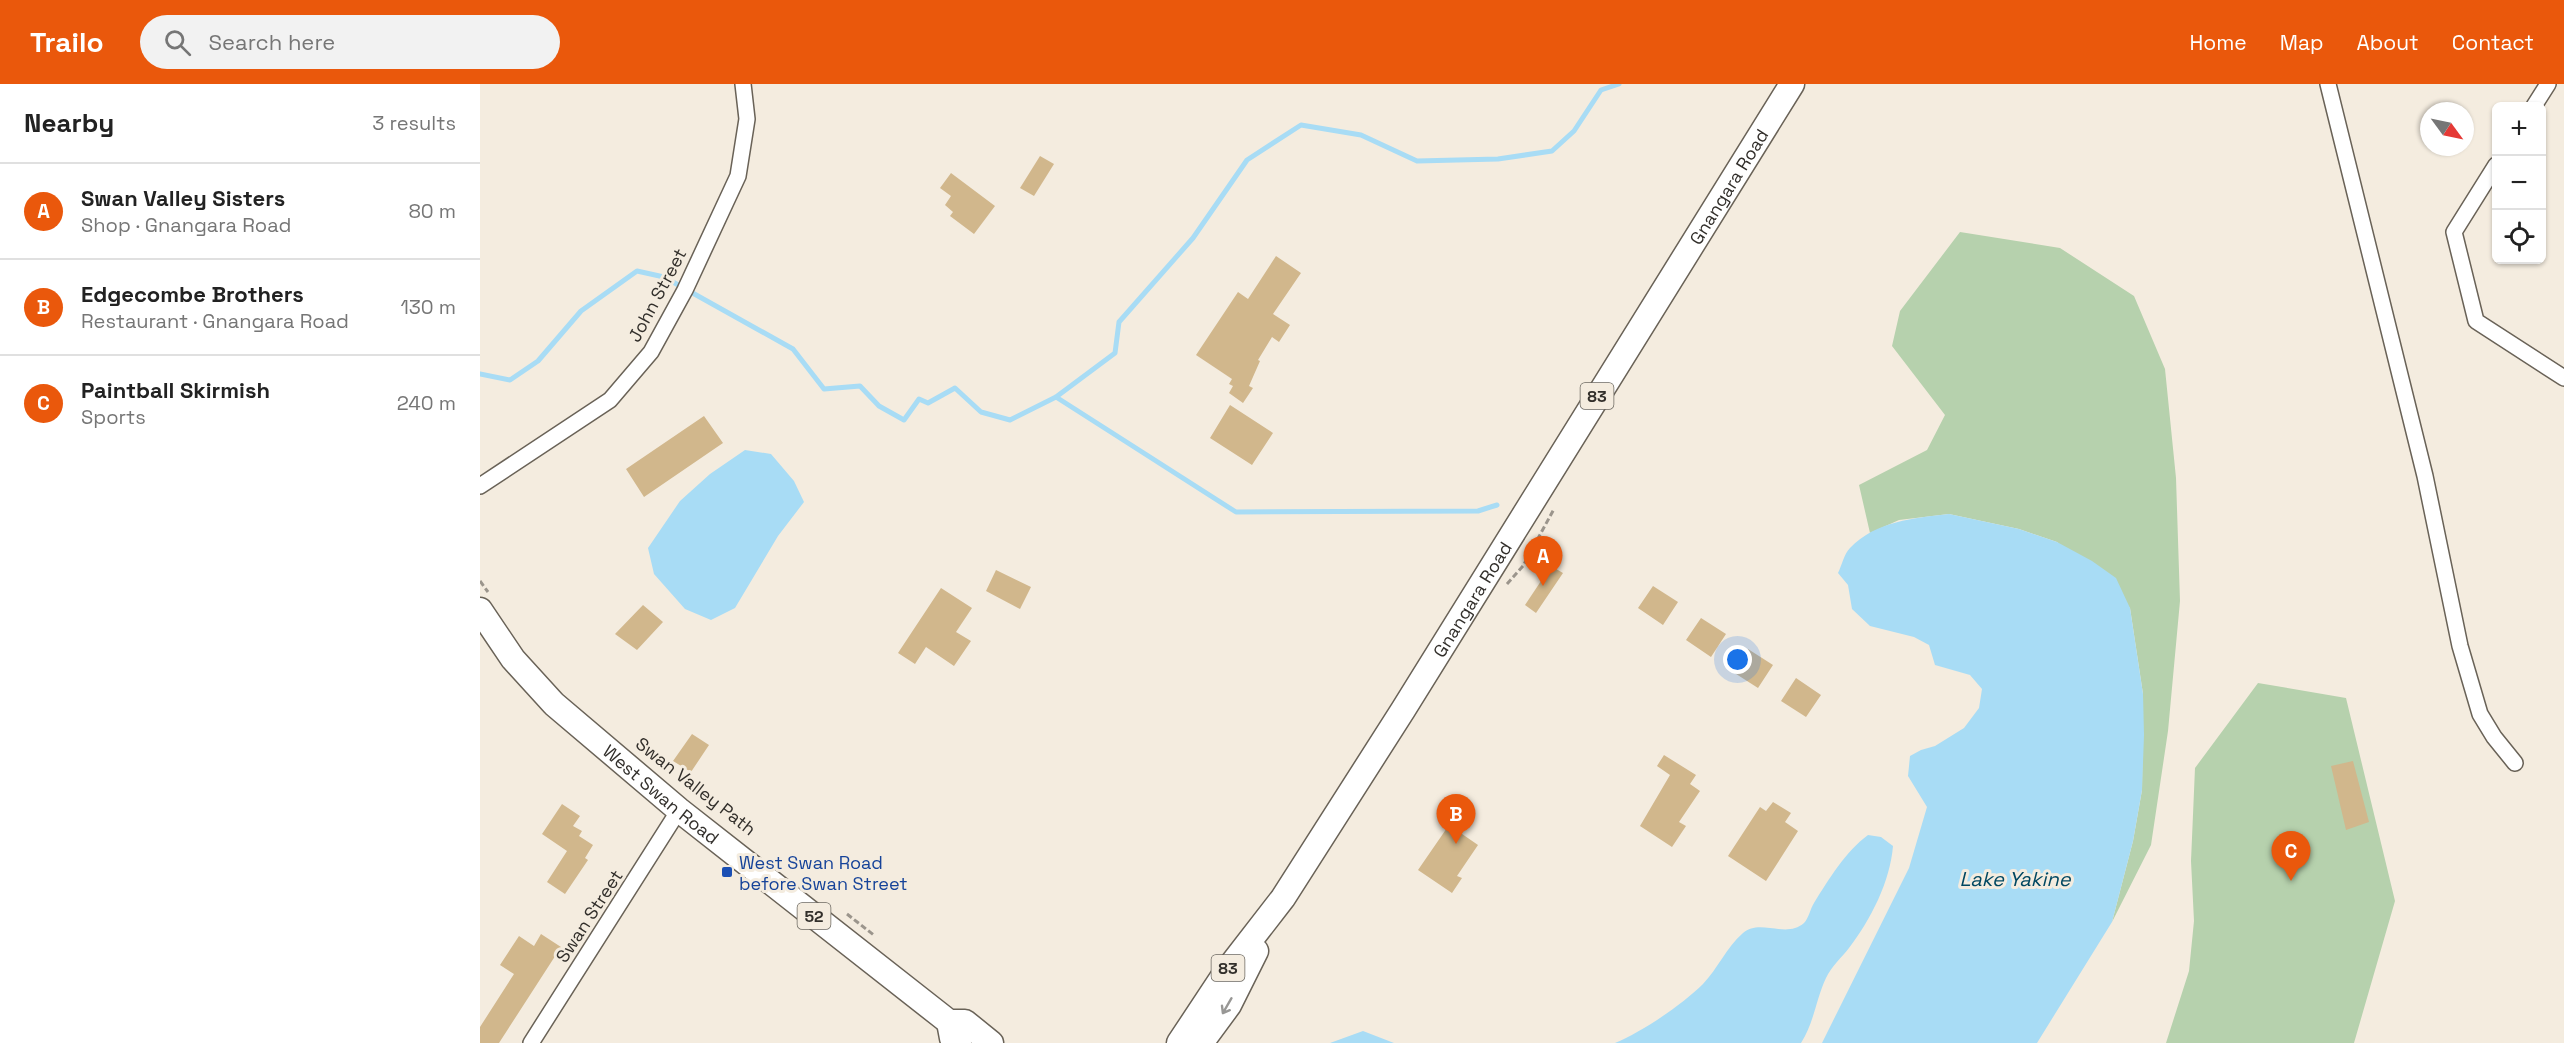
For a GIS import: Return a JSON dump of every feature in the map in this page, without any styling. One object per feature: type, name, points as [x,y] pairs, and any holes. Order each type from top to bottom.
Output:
[{"type":"main road","name":"Gnangara Road","points":[[1179,1043],[1228,969],[1283,898],[1410,699],[1792,84]]},
{"type":"main road","name":"West Swan Road","points":[[487,605],[513,659],[554,704],[679,810],[954,1033],[965,1022],[991,1043]]},
{"type":"main road","name":"Gnangara Road","points":[[1201,1043],[1229,1005],[1283,898]]},
{"type":"street","name":"John Street","points":[[480,486],[610,400],[651,352],[685,290],[738,176],[747,119],[743,84]]},
{"type":"street","points":[[2328,84],[2425,476],[2460,646],[2480,714],[2494,737],[2515,763]]},
{"type":"street","points":[[2537,102],[2548,84]]},
{"type":"street","points":[[2492,171],[2454,232],[2476,321],[2564,378]]},
{"type":"street","name":"Swan Street","points":[[531,1043],[679,810]]},
{"type":"path","points":[[480,581],[487,605]]},
{"type":"path","points":[[838,911],[856,920],[882,942]]},
{"type":"green space","points":[[1960,232],[2060,248],[2134,296],[2165,369],[2176,478],[2180,601],[2168,731],[2151,845],[2112,922],[2133,841],[2142,790],[2143,694],[2130,608],[2057,542],[2019,529],[1949,514],[1899,520],[1870,533],[1859,485],[1927,450],[1945,415],[1892,346],[1900,311]]},
{"type":"green space","points":[[2258,683],[2346,698],[2395,901],[2354,1043],[2166,1043],[2189,971],[2194,921],[2191,861],[2195,768]]},
{"type":"water","points":[[745,450],[771,454],[794,481],[804,502],[778,536],[735,608],[711,620],[685,609],[654,574],[648,548],[680,501],[710,474]]},
{"type":"water","name":"Lake Yakine","points":[[1949,514],[2019,529],[2057,542],[2092,561],[2116,578],[2130,608],[2143,694],[2142,790],[2133,841],[2112,922],[2037,1043],[1822,1043],[1909,868],[1927,807],[1908,776],[1910,756],[1935,746],[1964,728],[1979,708],[1982,689],[1970,675],[1935,665],[1929,645],[1914,637],[1870,626],[1852,609],[1848,585],[1838,573],[1848,550],[1872,532],[1896,522]]},
{"type":"water","points":[[1868,835],[1881,837],[1893,846],[1884,886],[1865,925],[1826,978],[1801,1043],[1615,1043],[1649,1025],[1695,992],[1743,933],[1757,927],[1789,929],[1804,923],[1838,866]]},
{"type":"water","points":[[1363,1031],[1394,1043],[1330,1043]]},
{"type":"building","points":[[1040,156],[1054,164],[1034,196],[1020,188]]},
{"type":"building","points":[[951,173],[995,206],[974,234],[950,216],[953,212],[945,205],[951,196],[940,188]]},
{"type":"building","points":[[1276,256],[1301,273],[1273,314],[1290,325],[1279,342],[1272,337],[1258,360],[1260,361],[1249,386],[1253,388],[1243,403],[1229,393],[1233,386],[1229,384],[1232,379],[1196,355],[1238,292],[1248,299]]},
{"type":"building","points":[[1230,405],[1273,433],[1252,465],[1210,438]]},
{"type":"building","points":[[704,416],[723,443],[644,497],[626,469]]},
{"type":"building","points":[[1551,566],[1563,573],[1536,613],[1525,605]]},
{"type":"building","points":[[996,570],[1031,587],[1020,609],[986,591]]},
{"type":"building","points":[[1653,586],[1678,602],[1663,625],[1638,608]]},
{"type":"building","points":[[941,588],[972,608],[956,632],[971,641],[954,666],[926,647],[915,664],[898,653]]},
{"type":"building","points":[[643,605],[663,622],[637,650],[615,634]]},
{"type":"building","points":[[1701,618],[1726,634],[1711,657],[1686,640]]},
{"type":"building","points":[[1748,649],[1773,665],[1758,688],[1733,672]]},
{"type":"building","points":[[1796,678],[1821,695],[1806,717],[1781,701]]},
{"type":"building","points":[[692,734],[709,745],[691,772],[673,761]]},
{"type":"building","points":[[1664,755],[1696,775],[1690,784],[1700,791],[1679,822],[1686,826],[1672,847],[1640,826],[1670,775],[1657,766]]},
{"type":"building","points":[[2353,761],[2369,822],[2346,830],[2331,766]]},
{"type":"building","points":[[1773,802],[1791,813],[1785,822],[1798,831],[1766,881],[1728,856],[1760,807],[1766,811]]},
{"type":"building","points":[[562,804],[580,816],[573,826],[582,831],[579,836],[593,845],[585,858],[588,860],[565,894],[547,882],[567,851],[542,834]]},
{"type":"building","points":[[1449,825],[1478,845],[1457,876],[1462,878],[1452,893],[1418,870]]},
{"type":"building","points":[[541,934],[561,947],[499,1043],[480,1043],[480,1027],[514,974],[500,965],[519,936],[534,946]]},
{"type":"waterway","points":[[480,374],[510,380],[538,361],[581,311],[637,271],[664,277],[793,349],[824,389],[860,386],[879,406],[904,420],[919,399],[928,403],[955,388],[981,412],[1010,420],[1056,397],[1115,353],[1119,322],[1193,238],[1247,160],[1301,125],[1361,135],[1417,161],[1498,159],[1552,151],[1574,131],[1601,90],[1619,84]]},
{"type":"waterway","points":[[1056,397],[1236,512],[1478,511],[1497,505]]},
{"type":"place","name":"Swan Valley Sisters","points":[[1543,586]]},
{"type":"place","name":"Edgecombe Brothers","points":[[1456,844]]},
{"type":"place","name":"West Swan Road before Swan Street","points":[[727,872]]},
{"type":"place","name":"Paintball Skirmish","points":[[2291,881]]}]
